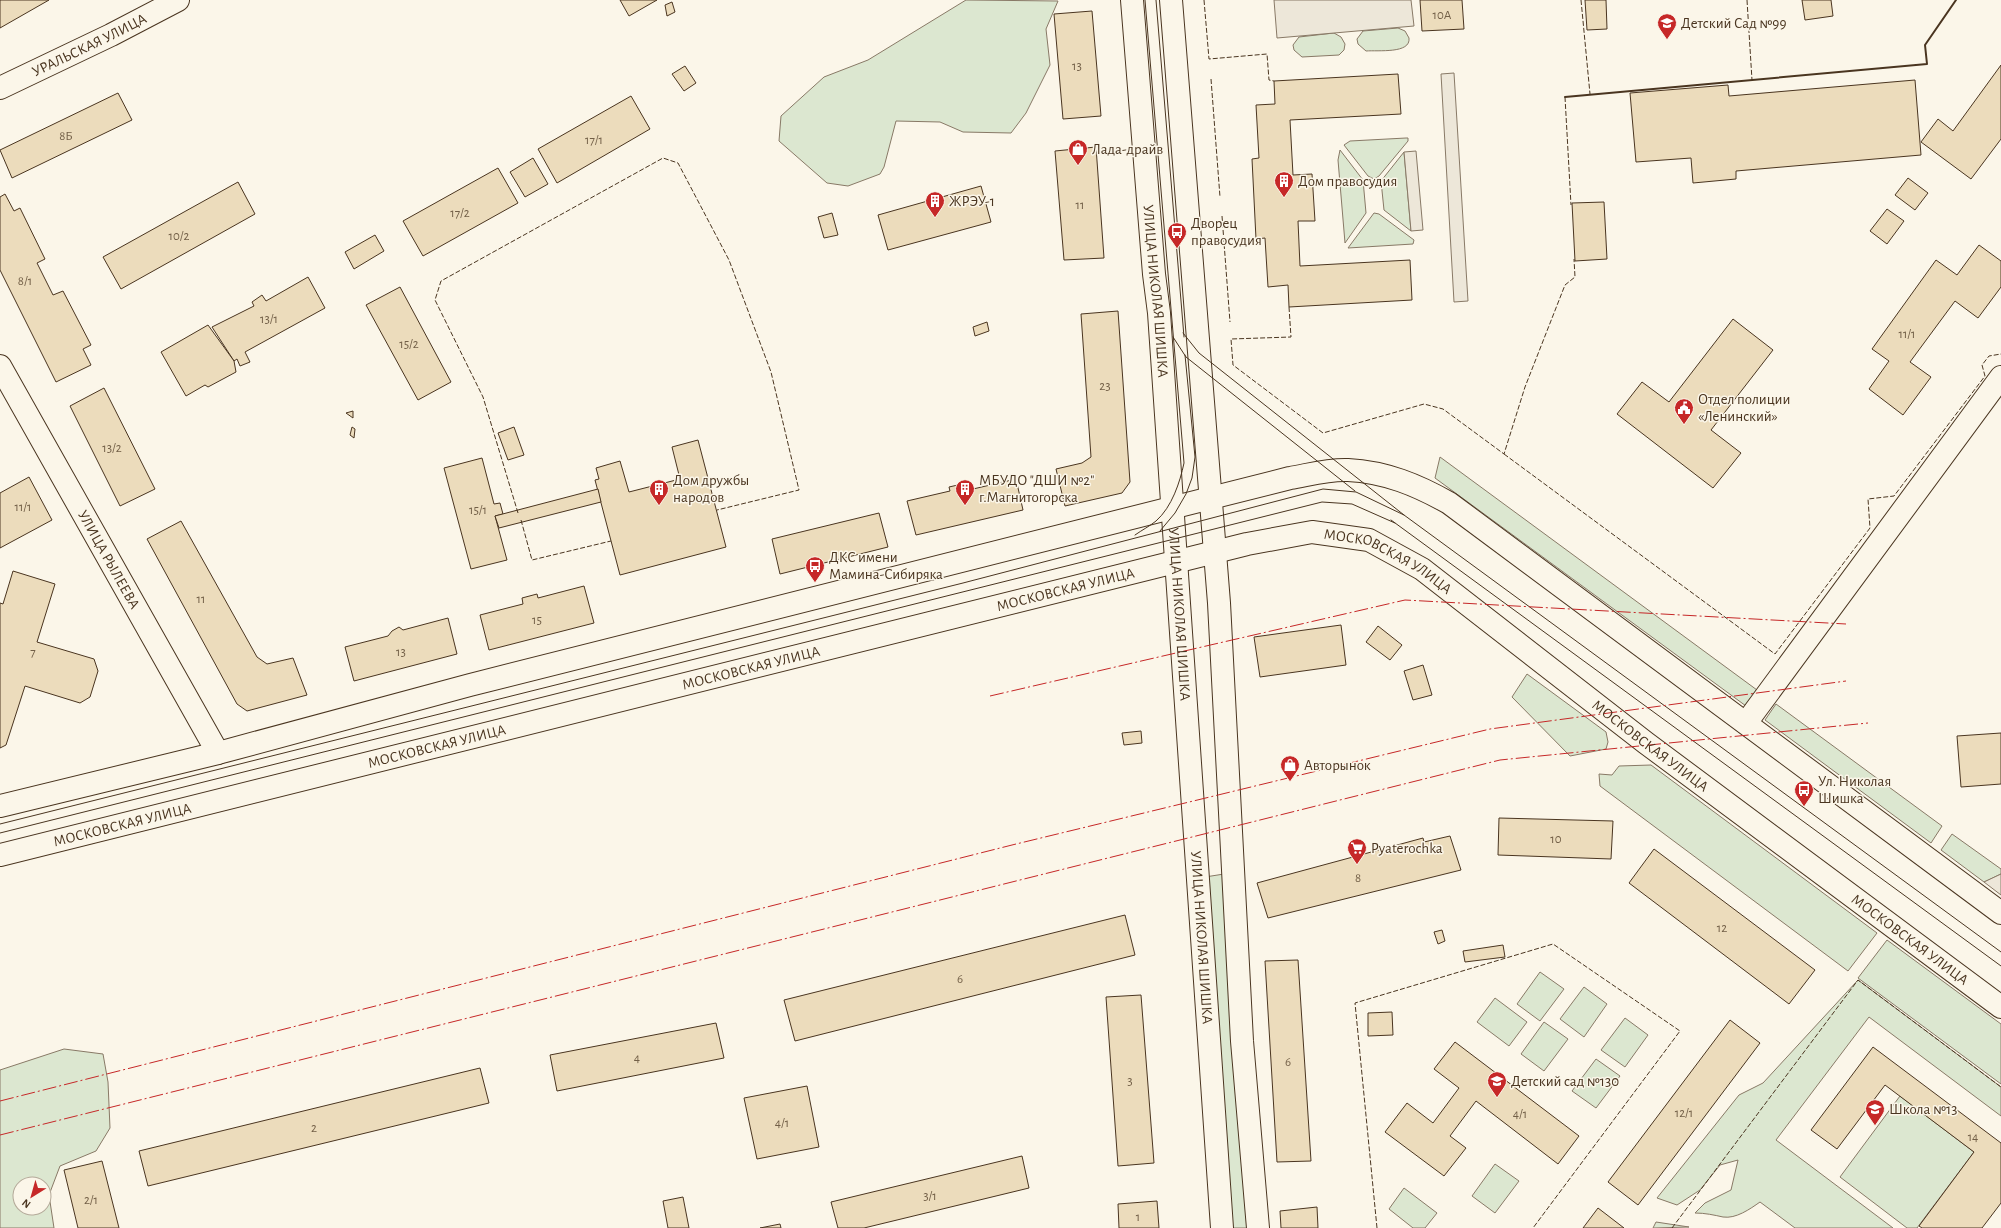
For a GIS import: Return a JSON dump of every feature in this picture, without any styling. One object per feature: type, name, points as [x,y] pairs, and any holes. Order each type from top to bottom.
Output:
[{"type":"main road","name":"УРАЛЬСКАЯ УЛИЦА","points":[[0,88],[111,35],[178,0]]},
{"type":"main road","name":"УЛИЦА НИКОЛАЯ ШИШКА","points":[[1132,0],[1154,274],[1159,313],[1222,1228]]},
{"type":"main road","points":[[1171,0],[1215,552],[1242,1041],[1258,1228]]},
{"type":"main road","name":"УЛИЦА РЫЛЕЕВА","points":[[0,366],[218,753]]},
{"type":"main road","points":[[1746,723],[2001,377]]},
{"type":"main road","points":[[0,806],[218,753],[486,681],[1173,507],[1290,478],[1346,470],[1385,474],[1418,486],[1449,504],[2001,912]]},
{"type":"main road","name":"МОСКОВСКАЯ УЛИЦА","points":[[0,854],[1265,539],[1312,532],[1369,540],[1422,569],[1646,743],[2001,1007]]},
{"type":"green space","points":[[966,0],[1058,1],[1046,29],[1050,65],[1026,113],[1011,133],[963,132],[940,122],[896,121],[884,167],[880,174],[848,186],[827,183],[779,141],[781,116],[824,77],[868,60]]},
{"type":"green space","points":[[1398,28],[1405,31],[1409,38],[1405,47],[1385,51],[1366,51],[1358,44],[1357,39],[1363,31]]},
{"type":"green space","points":[[1334,33],[1341,37],[1345,44],[1344,50],[1339,55],[1302,57],[1294,50],[1293,45],[1299,37]]},
{"type":"green space","points":[[1408,138],[1408,141],[1379,176],[1374,179],[1368,176],[1344,145],[1350,141]]},
{"type":"green space","points":[[1340,150],[1363,180],[1366,213],[1345,243],[1338,160]]},
{"type":"green space","points":[[1404,152],[1411,231],[1384,210],[1381,181]]},
{"type":"green space","points":[[1374,213],[1379,214],[1414,240],[1413,244],[1348,248]]},
{"type":"green space","points":[[1440,457],[1757,690],[1746,706],[1435,478]]},
{"type":"green space","points":[[1527,674],[1606,732],[1608,742],[1606,749],[1570,756],[1512,697]]},
{"type":"green space","points":[[1776,704],[1942,826],[1931,843],[1765,720]]},
{"type":"green space","points":[[1651,765],[1877,933],[1848,971],[1600,786],[1599,774],[1612,775],[1619,766]]},
{"type":"green space","points":[[1952,834],[2001,869],[2001,874],[1984,882],[1941,850]]},
{"type":"green space","points":[[1224,874],[1253,1228],[1232,1228],[1205,877]]},
{"type":"green space","points":[[1887,940],[2001,1024],[2001,1084],[1858,978]]},
{"type":"green space","points":[[1540,972],[1564,989],[1540,1021],[1517,1004]]},
{"type":"green space","points":[[1858,980],[2001,1087],[2001,1116],[1869,1017],[1776,1140],[1893,1228],[1795,1228],[1760,1202],[1743,1213],[1728,1217],[1695,1213],[1705,1203],[1731,1190],[1738,1160],[1720,1165],[1700,1190],[1677,1205],[1657,1198],[1739,1095],[1763,1083]]},
{"type":"green space","points":[[1584,987],[1607,1004],[1584,1037],[1560,1019]]},
{"type":"green space","points":[[1495,998],[1527,1022],[1509,1046],[1477,1022]]},
{"type":"green space","points":[[1625,1018],[1648,1035],[1625,1067],[1601,1050]]},
{"type":"green space","points":[[1544,1022],[1568,1039],[1544,1071],[1521,1054]]},
{"type":"green space","points":[[64,1049],[103,1054],[108,1082],[110,1128],[96,1151],[60,1166],[52,1187],[52,1176],[12,1176],[12,1216],[52,1215],[54,1228],[0,1228],[0,1070]]},
{"type":"green space","points":[[1596,1059],[1620,1076],[1596,1108],[1572,1091]]},
{"type":"green space","points":[[1900,1096],[1974,1152],[1917,1228],[1907,1228],[1840,1177]]},
{"type":"green space","points":[[1495,1164],[1519,1181],[1495,1213],[1472,1196]]},
{"type":"green space","points":[[1404,1188],[1437,1213],[1425,1228],[1413,1228],[1389,1209]]},
{"type":"green space","points":[[1656,1222],[1689,1227],[1653,1228]]},
{"type":"shaded area","points":[[1274,0],[1411,0],[1414,26],[1277,38]]},
{"type":"shaded area","points":[[1454,73],[1468,301],[1454,302],[1441,74]]},
{"type":"shaded area","points":[[1416,151],[1423,230],[1411,231],[1404,152]]},
{"type":"shaded area","points":[[2001,874],[2001,895],[1984,882]]},
{"type":"building","points":[[0,0],[49,0],[0,28]]},
{"type":"building","points":[[620,0],[657,0],[629,16]]},
{"type":"building","points":[[1420,0],[1462,0],[1464,29],[1422,31]]},
{"type":"building","points":[[1585,0],[1606,0],[1607,29],[1587,30]]},
{"type":"building","points":[[1802,0],[1831,0],[1833,16],[1805,20]]},
{"type":"building","points":[[672,2],[675,12],[667,16],[665,5]]},
{"type":"building","points":[[1092,11],[1101,116],[1063,119],[1054,14]]},
{"type":"building","points":[[2001,65],[2001,139],[1971,179],[1921,142],[1938,119],[1953,131]]},
{"type":"building","points":[[685,66],[696,83],[684,91],[672,74]]},
{"type":"building","name":"Дом правосудия","points":[[1398,74],[1401,114],[1290,120],[1293,175],[1312,174],[1315,221],[1298,221],[1300,266],[1410,260],[1412,300],[1289,307],[1288,285],[1268,287],[1265,238],[1256,239],[1252,159],[1259,158],[1256,105],[1275,104],[1274,81]]},
{"type":"building","points":[[1915,80],[1921,155],[1736,171],[1736,179],[1693,183],[1691,158],[1636,162],[1630,93],[1728,85],[1729,96]]},
{"type":"building","points":[[118,93],[132,120],[12,178],[0,150]]},
{"type":"building","points":[[631,96],[650,129],[557,183],[538,149]]},
{"type":"building","points":[[1096,147],[1104,258],[1064,260],[1055,151]]},
{"type":"building","points":[[533,158],[548,184],[525,197],[510,172]]},
{"type":"building","points":[[498,168],[518,203],[423,256],[403,221]]},
{"type":"building","points":[[1908,178],[1928,193],[1915,210],[1895,195]]},
{"type":"building","points":[[238,182],[255,214],[121,289],[103,257]]},
{"type":"building","name":"ЖРЭУ-1","points":[[981,186],[991,222],[888,250],[878,215]]},
{"type":"building","points":[[5,194],[14,211],[20,208],[45,259],[37,263],[53,295],[63,291],[91,345],[83,349],[91,365],[56,382],[0,270],[0,197]]},
{"type":"building","points":[[1604,202],[1607,259],[1575,261],[1572,203]]},
{"type":"building","points":[[1887,209],[1904,221],[1887,244],[1870,231]]},
{"type":"building","points":[[832,213],[838,235],[824,238],[818,217]]},
{"type":"building","points":[[375,235],[384,251],[354,269],[345,252]]},
{"type":"building","points":[[1979,245],[2001,261],[2001,287],[1978,318],[1955,301],[1910,362],[1931,377],[1903,415],[1869,389],[1889,361],[1872,349],[1936,260],[1957,275]]},
{"type":"building","points":[[308,277],[325,308],[245,352],[250,362],[240,366],[237,359],[234,361],[212,327],[254,306],[252,302],[262,295],[266,301]]},
{"type":"building","points":[[400,287],[451,382],[418,400],[366,305]]},
{"type":"building","points":[[1118,311],[1130,482],[1122,493],[1065,506],[1056,469],[1082,463],[1091,457],[1081,314]]},
{"type":"building","points":[[1733,319],[1773,350],[1711,430],[1741,453],[1713,488],[1617,414],[1642,382],[1669,402]]},
{"type":"building","points":[[987,322],[989,331],[975,336],[973,327]]},
{"type":"building","points":[[208,325],[234,361],[236,372],[208,387],[205,385],[186,396],[161,352]]},
{"type":"building","points":[[104,388],[155,489],[120,506],[70,406]]},
{"type":"building","points":[[353,411],[353,418],[346,413]]},
{"type":"building","points":[[352,427],[355,429],[354,438],[350,435]]},
{"type":"building","points":[[514,427],[524,455],[508,460],[498,433]]},
{"type":"building","name":"Дом дружбы народов","points":[[698,440],[726,547],[620,575],[595,480],[599,479],[596,468],[620,461],[629,492],[680,479],[672,447]]},
{"type":"building","points":[[482,458],[494,504],[500,503],[503,514],[495,516],[507,560],[471,569],[444,468]]},
{"type":"building","points":[[29,477],[52,520],[0,548],[0,493]]},
{"type":"building","name":"МБУДО \"ДШИ №2\" г.Магнитогорска","points":[[1016,479],[1023,510],[916,535],[907,501],[950,491],[949,487],[971,482],[973,489]]},
{"type":"building","points":[[598,489],[601,502],[499,528],[495,516]]},
{"type":"building","points":[[879,513],[888,547],[780,574],[772,539]]},
{"type":"building","points":[[181,521],[257,657],[267,664],[293,658],[307,695],[247,711],[237,704],[147,539]]},
{"type":"building","points":[[13,571],[55,584],[37,642],[94,659],[98,671],[90,697],[80,703],[25,686],[6,745],[0,748],[0,603],[3,604]]},
{"type":"building","points":[[584,586],[594,623],[489,650],[480,615],[523,604],[522,598],[537,594],[538,598]]},
{"type":"building","points":[[448,618],[457,654],[354,681],[345,647],[388,636],[392,631],[399,627],[403,630]]},
{"type":"building","points":[[1341,625],[1346,665],[1260,677],[1254,637]]},
{"type":"building","points":[[1378,626],[1402,645],[1390,660],[1366,642]]},
{"type":"building","points":[[1423,665],[1432,695],[1413,700],[1404,671]]},
{"type":"building","points":[[1141,731],[1142,743],[1124,745],[1122,733]]},
{"type":"building","points":[[2001,733],[2001,784],[1961,787],[1957,736]]},
{"type":"building","points":[[1499,818],[1613,821],[1611,859],[1498,855]]},
{"type":"building","points":[[1450,836],[1461,870],[1268,918],[1257,883],[1423,838],[1424,842]]},
{"type":"building","points":[[1654,849],[1815,970],[1789,1004],[1629,883]]},
{"type":"building","points":[[1125,915],[1135,955],[795,1041],[784,1000]]},
{"type":"building","points":[[1442,930],[1445,941],[1438,944],[1434,932]]},
{"type":"building","points":[[1503,945],[1505,957],[1465,962],[1463,951]]},
{"type":"building","points":[[1298,960],[1311,1161],[1277,1162],[1265,961]]},
{"type":"building","points":[[1141,995],[1154,1163],[1118,1166],[1106,997]]},
{"type":"building","points":[[1392,1012],[1393,1035],[1368,1036],[1368,1013]]},
{"type":"building","points":[[1730,1020],[1760,1043],[1638,1205],[1608,1182]]},
{"type":"building","points":[[716,1023],[724,1058],[557,1091],[550,1055]]},
{"type":"building","points":[[1455,1042],[1579,1136],[1558,1164],[1476,1101],[1450,1136],[1466,1148],[1444,1176],[1385,1132],[1407,1103],[1433,1123],[1459,1088],[1434,1069]]},
{"type":"building","name":"Школа №13","points":[[1873,1047],[2001,1143],[2001,1203],[1982,1228],[1922,1228],[1919,1226],[1974,1152],[1885,1085],[1837,1149],[1811,1130]]},
{"type":"building","points":[[480,1068],[489,1103],[148,1186],[139,1151]]},
{"type":"building","points":[[807,1086],[819,1147],[757,1159],[744,1098]]},
{"type":"building","points":[[1022,1156],[1029,1188],[864,1228],[838,1228],[831,1202]]},
{"type":"building","points":[[102,1161],[119,1228],[78,1228],[64,1170]]},
{"type":"building","points":[[683,1197],[689,1228],[668,1228],[663,1201]]},
{"type":"building","points":[[1157,1201],[1159,1228],[1119,1228],[1118,1204]]},
{"type":"building","points":[[1317,1207],[1318,1228],[1281,1228],[1280,1211]]},
{"type":"building","points":[[1598,1208],[1624,1228],[1583,1228]]},
{"type":"building","points":[[780,1224],[781,1228],[760,1228]]},
{"type":"tram line","points":[[1135,535],[1156,521],[1167,509],[1178,486],[1184,463],[1145,0]]},
{"type":"tram line","points":[[1156,0],[1184,337]]},
{"type":"tram line","points":[[1183,333],[1199,353],[1404,515],[2001,952]]},
{"type":"tram line","points":[[1173,337],[1186,357],[1355,491]]},
{"type":"tram line","points":[[1160,531],[1175,513],[1186,494],[1192,478],[1195,457],[1185,355]]},
{"type":"tram line","points":[[0,824],[963,583],[1323,489],[1356,492],[1404,515]]},
{"type":"tram line","points":[[0,833],[1322,502],[1352,504],[1395,523]]},
{"type":"tram line","points":[[1391,520],[2001,966]]},
{"type":"fence","points":[[1204,0],[1209,59],[1267,54],[1269,80],[1274,81]]},
{"type":"fence","points":[[1581,0],[1590,94]]},
{"type":"fence","points":[[1747,0],[1752,80]]},
{"type":"fence","points":[[1211,79],[1220,197]]},
{"type":"fence","points":[[1565,97],[1571,205]]},
{"type":"fence","points":[[518,513],[483,397],[435,300],[441,281],[663,158],[678,163],[729,260],[771,372],[799,490],[717,510]]},
{"type":"fence","points":[[1222,216],[1230,322]]},
{"type":"fence","points":[[1289,307],[1291,337],[1231,339],[1233,365],[1323,433],[1424,404],[1443,409],[1504,454],[1525,387],[1565,285],[1575,277],[1574,259]]},
{"type":"fence","points":[[1504,454],[1775,654],[1870,528],[1868,499],[1894,496],[1985,376],[1982,365],[1989,356],[2001,354]]},
{"type":"fence","points":[[521,520],[532,560],[611,541]]},
{"type":"fence","points":[[1377,1228],[1355,1003],[1553,944],[1680,1031],[1533,1228]]},
{"type":"fence","points":[[1672,1228],[1858,980],[2001,1087]]},
{"type":"wall","points":[[1565,97],[1927,64],[1925,45],[1956,0]]},
{"type":"power","points":[[990,696],[1405,600],[1846,624]]},
{"type":"power","points":[[0,1101],[1012,845],[1490,729],[1846,681]]},
{"type":"power","points":[[0,1135],[1500,760],[1868,723]]},
{"type":"place","name":"Детский Сад №99","points":[[1667,40]]},
{"type":"place","name":"Лада-драйв","points":[[1078,166]]},
{"type":"place","name":"Дом правосудия","points":[[1284,198]]},
{"type":"place","name":"ЖРЭУ-1","points":[[935,218]]},
{"type":"place","name":"Дворец правосудия","points":[[1177,249]]},
{"type":"place","name":"Отдел полиции «Ленинский»","points":[[1684,425]]},
{"type":"place","name":"Дом дружбы народов","points":[[659,506]]},
{"type":"place","name":"МБУДО \"ДШИ №2\" г.Магнитогорска","points":[[965,506]]},
{"type":"place","name":"ДКС имени Мамина-Сибиряка","points":[[815,583]]},
{"type":"place","name":"Авторынок","points":[[1290,782]]},
{"type":"place","name":"Ул. Николая Шишка","points":[[1804,807]]},
{"type":"place","name":"Pyaterochka","points":[[1357,865]]},
{"type":"place","name":"Детский сад №130","points":[[1497,1098]]},
{"type":"place","name":"Школа №13","points":[[1875,1126]]}]
